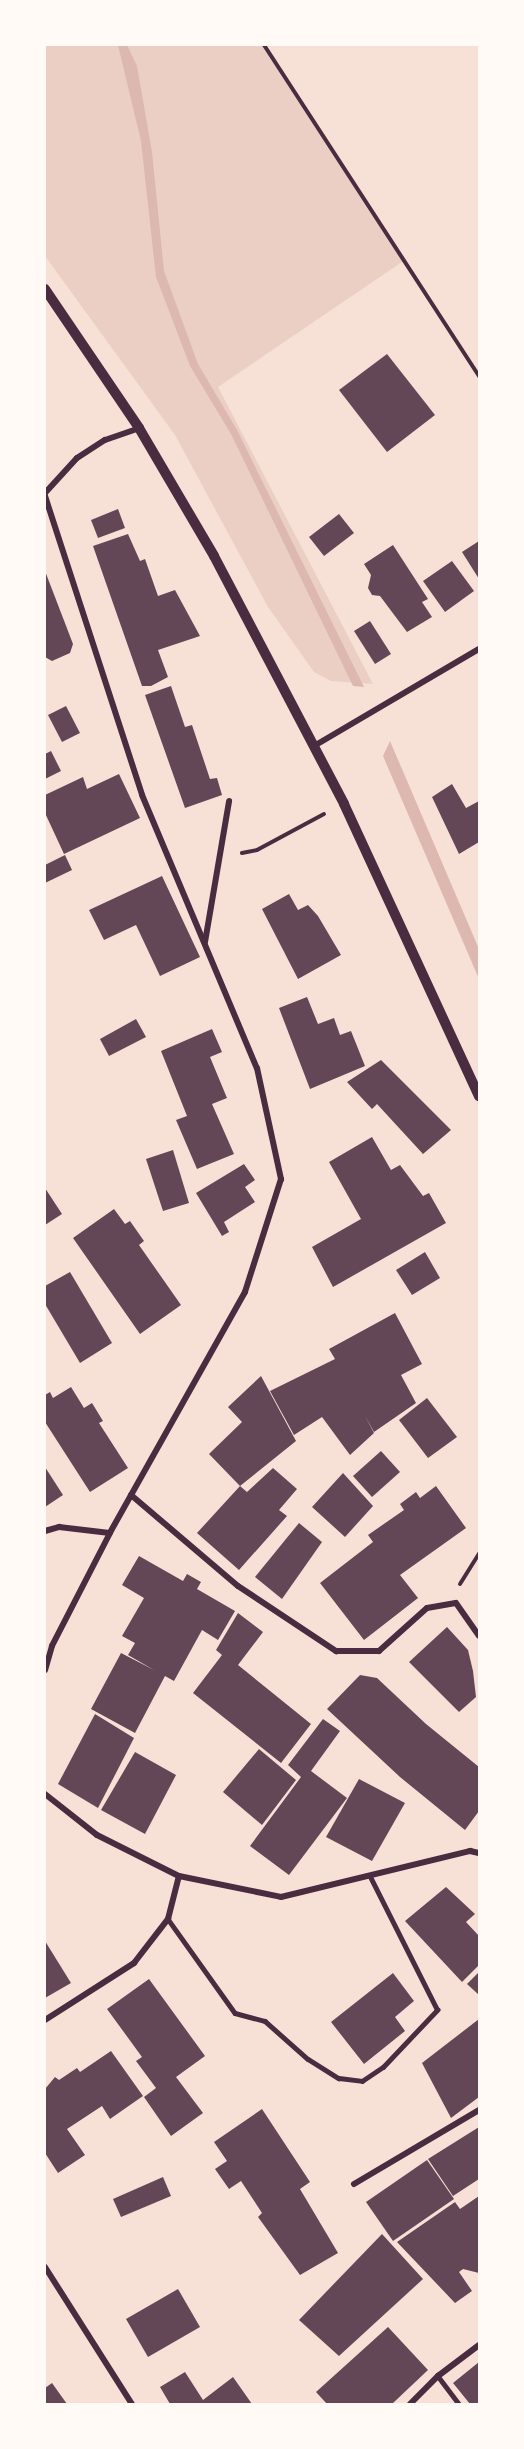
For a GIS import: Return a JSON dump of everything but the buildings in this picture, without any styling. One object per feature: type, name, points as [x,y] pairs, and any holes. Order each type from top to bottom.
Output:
[{"type":"street","points":[[45,289],[139,428],[214,556],[344,804],[479,1096]]},
{"type":"street","points":[[45,1670],[52,1646],[110,1533],[245,1292],[280,1179],[257,1068],[142,795],[45,495],[77,458],[105,440],[139,428]]},
{"type":"street","points":[[314,746],[479,649]]},
{"type":"street","points":[[205,943],[229,801]]},
{"type":"street","points":[[131,1495],[238,1586],[336,1651],[379,1652],[427,1608],[456,1603],[479,1636]]},
{"type":"street","points":[[45,1531],[59,1527],[110,1533]]},
{"type":"street","points":[[45,1794],[97,1835],[179,1876],[281,1897],[470,1851],[479,1853]]},
{"type":"street","points":[[45,2020],[135,1963],[168,1919],[179,1876]]},
{"type":"street","points":[[354,2184],[479,2110]]},
{"type":"street","points":[[45,2266],[132,2404]]},
{"type":"street","points":[[410,2404],[438,2376],[479,2345]]},
{"type":"lane","points":[[168,1919],[235,2013],[265,2021],[308,2059],[339,2078],[362,2081],[383,2067],[437,2010],[370,1877]]},
{"type":"lane","points":[[438,2376],[459,2404]]},
{"type":"path","points":[[264,45],[479,376]]},
{"type":"path","points":[[220,857],[257,850],[344,804]]},
{"type":"path","points":[[447,1605],[479,1554]]},
{"type":"shaded area","points":[[45,45],[264,45],[405,260],[218,387],[373,684],[331,681],[314,672],[268,607],[175,435],[45,256]]},
{"type":"shaded area","points":[[118,45],[127,45],[137,66],[152,152],[164,271],[198,364],[237,430],[364,687],[353,686],[231,434],[190,366],[156,277],[141,141]]},
{"type":"shaded area","points":[[390,741],[479,949],[479,979],[383,756]]}]
